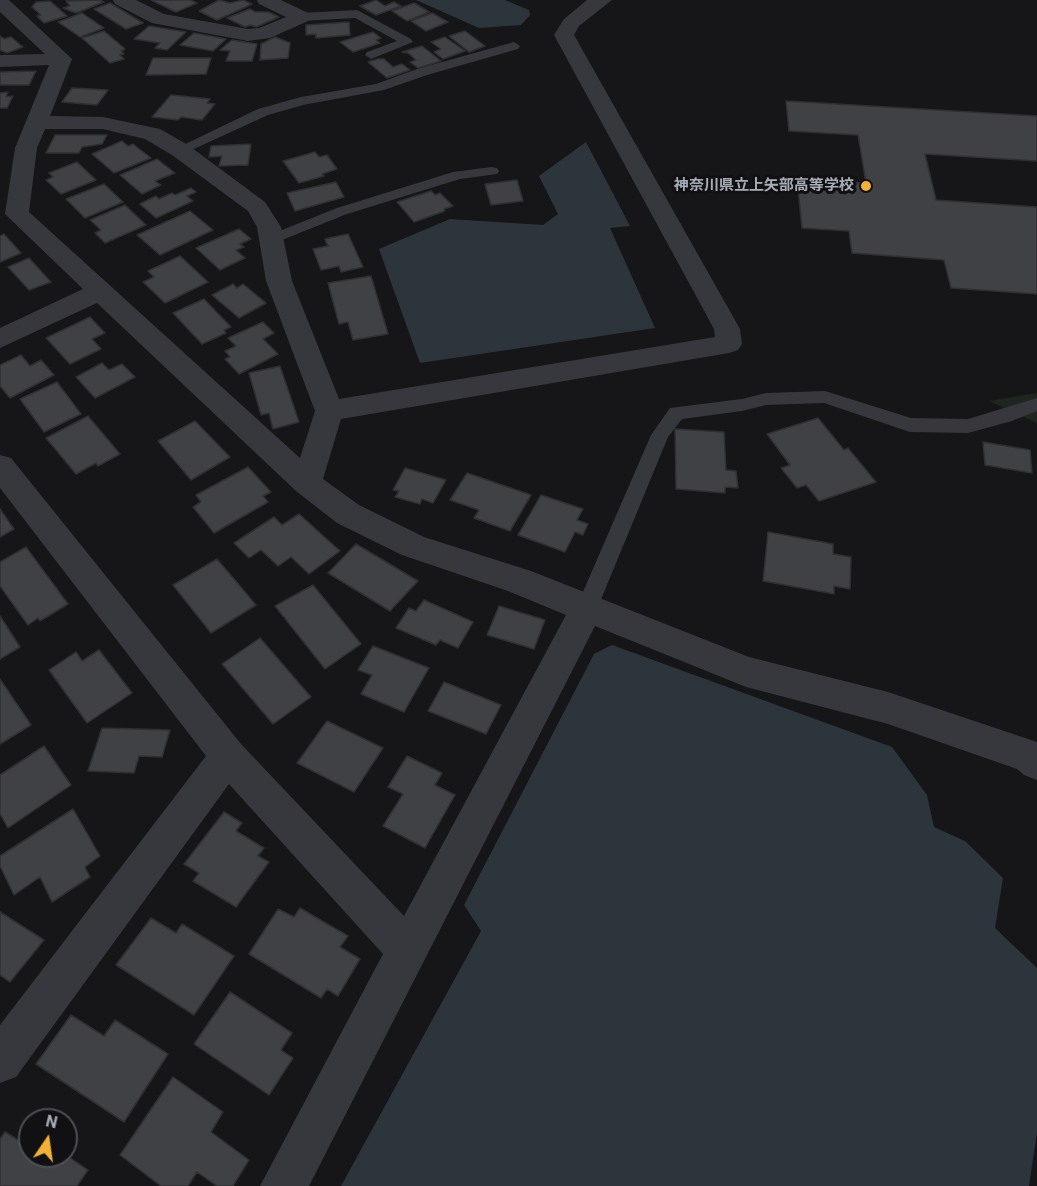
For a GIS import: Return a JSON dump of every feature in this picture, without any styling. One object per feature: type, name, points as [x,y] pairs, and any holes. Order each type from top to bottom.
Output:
[{"type":"street","points":[[122,0],[159,19],[248,35],[263,34],[301,17]]},
{"type":"street","points":[[266,0],[301,17]]},
{"type":"street","points":[[329,411],[729,344],[727,329],[564,35],[571,23],[594,4],[603,0]]},
{"type":"street","points":[[0,2],[62,59]]},
{"type":"street","points":[[0,61],[62,59]]},
{"type":"street","points":[[62,59],[37,122],[17,149],[8,217],[100,291],[307,483],[348,514],[413,546],[519,581],[746,672],[888,708],[1029,756],[1037,762]]},
{"type":"street","points":[[37,122],[104,123],[152,134],[180,150],[257,207],[269,227],[279,281],[329,411],[307,483]]},
{"type":"street","points":[[0,339],[100,291]]},
{"type":"street","points":[[0,466],[228,756],[408,951]]},
{"type":"street","points":[[284,1186],[587,608]]},
{"type":"street","points":[[0,1061],[228,756]]},
{"type":"lane","points":[[301,17],[357,14],[407,42],[371,55]]},
{"type":"lane","points":[[180,150],[263,112],[301,101],[380,87],[422,72],[514,46]]},
{"type":"lane","points":[[272,239],[342,212],[458,175],[492,171]]},
{"type":"lane","points":[[587,608],[660,435],[676,413],[742,405],[766,399],[825,397],[910,425],[968,426],[1006,416],[1037,404]]},
{"type":"shaded area","points":[[416,0],[505,0],[529,10],[530,15],[521,25],[479,28]]},
{"type":"shaded area","points":[[586,142],[630,226],[610,228],[655,328],[420,363],[379,249],[450,219],[543,225],[558,214],[539,176]]},
{"type":"shaded area","points":[[1037,393],[1037,423],[989,401]]},
{"type":"shaded area","points":[[612,645],[892,747],[927,795],[934,827],[965,841],[1003,878],[995,928],[1037,968],[1037,1132],[1029,1186],[341,1186],[481,931],[464,905],[594,654]]},
{"type":"building","points":[[100,0],[104,2],[76,13],[63,8],[70,6],[66,1]]},
{"type":"building","points":[[151,0],[190,0],[197,3],[176,12]]},
{"type":"building","points":[[219,0],[230,3],[243,0],[252,4],[217,20],[199,11]]},
{"type":"building","points":[[376,0],[385,6],[394,2],[401,6],[376,15],[360,6]]},
{"type":"building","points":[[50,1],[67,16],[44,23],[37,16],[41,15],[32,7],[36,2]]},
{"type":"building","points":[[110,3],[143,23],[126,29],[94,9]]},
{"type":"building","points":[[414,3],[429,12],[407,21],[392,11]]},
{"type":"building","points":[[250,9],[255,12],[268,12],[279,17],[256,27],[251,25],[245,27],[227,18]]},
{"type":"building","points":[[82,13],[104,28],[80,37],[58,22]]},
{"type":"building","points":[[432,13],[448,22],[426,31],[411,21]]},
{"type":"building","points":[[349,22],[350,35],[316,38],[316,34],[306,35],[306,25]]},
{"type":"building","points":[[149,26],[186,32],[167,50],[155,48],[160,43],[134,39]]},
{"type":"building","points":[[104,31],[125,49],[121,51],[124,54],[120,55],[124,59],[110,63],[82,38]]},
{"type":"building","points":[[465,31],[485,46],[469,52],[449,36]]},
{"type":"building","points":[[373,32],[381,38],[376,40],[380,43],[353,52],[340,42]]},
{"type":"building","points":[[194,33],[226,39],[213,51],[180,45]]},
{"type":"building","points":[[0,36],[4,39],[11,37],[23,47],[7,53],[0,50]]},
{"type":"building","points":[[275,37],[290,43],[288,58],[260,60],[261,44]]},
{"type":"building","points":[[445,37],[465,51],[443,59],[434,52],[441,49],[431,42]]},
{"type":"building","points":[[232,40],[257,44],[252,61],[226,61],[230,51],[220,50]]},
{"type":"building","points":[[422,46],[441,61],[418,68],[410,62],[416,60],[408,53],[402,52]]},
{"type":"building","points":[[153,58],[211,58],[206,74],[146,75]]},
{"type":"building","points":[[384,59],[393,67],[402,64],[410,70],[387,78],[368,62]]},
{"type":"building","points":[[36,71],[29,85],[0,85],[0,72]]},
{"type":"building","points":[[72,88],[108,90],[97,105],[62,102]]},
{"type":"building","points":[[8,92],[6,97],[13,96],[7,108],[0,108],[0,93]]},
{"type":"building","points":[[171,95],[210,99],[207,103],[215,104],[202,120],[152,117]]},
{"type":"building","points":[[786,101],[1037,116],[1037,161],[925,154],[936,200],[1037,207],[1037,294],[951,288],[944,260],[852,253],[849,231],[802,228],[797,179],[866,183],[858,135],[789,131]]},
{"type":"building","points":[[55,135],[107,135],[102,144],[82,147],[79,153],[46,153]]},
{"type":"building","points":[[122,141],[128,146],[133,144],[151,158],[114,173],[92,154]]},
{"type":"building","points":[[251,144],[248,165],[219,166],[222,156],[209,157],[211,146]]},
{"type":"building","points":[[315,152],[319,157],[327,155],[337,169],[322,174],[324,176],[299,183],[283,161]]},
{"type":"building","points":[[157,159],[175,173],[155,181],[161,185],[142,194],[120,175]]},
{"type":"building","points":[[77,162],[96,180],[61,194],[46,180],[53,177],[49,173]]},
{"type":"building","points":[[517,180],[523,201],[491,205],[485,184]]},
{"type":"building","points":[[336,182],[344,197],[295,211],[287,193]]},
{"type":"building","points":[[104,184],[123,202],[85,218],[66,199]]},
{"type":"building","points":[[191,188],[196,192],[187,196],[193,201],[156,218],[140,204],[156,196],[159,199]]},
{"type":"building","points":[[431,191],[435,195],[440,193],[453,206],[414,222],[397,202]]},
{"type":"building","points":[[125,205],[146,225],[105,243],[95,233],[101,230],[90,220]]},
{"type":"building","points":[[190,211],[213,230],[160,255],[137,235]]},
{"type":"building","points":[[239,229],[251,239],[240,244],[244,247],[236,250],[245,258],[220,270],[196,248]]},
{"type":"building","points":[[4,234],[21,253],[0,262],[0,236]]},
{"type":"building","points":[[348,234],[363,267],[341,272],[339,266],[321,270],[313,249],[328,246],[325,239]]},
{"type":"building","points":[[180,256],[208,282],[165,303],[143,282],[154,277],[148,271]]},
{"type":"building","points":[[29,258],[51,282],[29,290],[8,267]]},
{"type":"building","points":[[371,276],[388,334],[353,340],[348,322],[339,324],[328,283]]},
{"type":"building","points":[[233,284],[237,288],[243,284],[266,303],[239,318],[212,295]]},
{"type":"building","points":[[204,299],[231,327],[224,330],[226,333],[202,344],[173,313]]},
{"type":"building","points":[[90,317],[105,333],[92,339],[101,349],[70,364],[46,338]]},
{"type":"building","points":[[263,322],[274,333],[263,339],[278,354],[239,374],[225,359],[230,357],[225,351],[236,346],[228,338]]},
{"type":"building","points":[[21,355],[30,366],[41,360],[54,375],[10,398],[0,386],[0,365]]},
{"type":"building","points":[[102,363],[109,370],[122,364],[135,377],[95,398],[76,377]]},
{"type":"building","points":[[280,366],[299,422],[273,429],[269,413],[261,415],[249,373]]},
{"type":"building","points":[[57,382],[81,414],[44,432],[20,399]]},
{"type":"building","points":[[88,416],[120,454],[98,466],[96,463],[76,474],[46,438]]},
{"type":"building","points":[[818,418],[844,450],[848,448],[876,482],[819,501],[806,485],[797,488],[781,468],[790,465],[767,434]]},
{"type":"building","points":[[195,421],[230,457],[191,480],[158,441]]},
{"type":"building","points":[[675,429],[724,432],[726,470],[736,471],[738,488],[725,487],[725,493],[676,489]]},
{"type":"building","points":[[983,442],[1030,450],[1032,473],[985,465]]},
{"type":"building","points":[[248,467],[271,492],[263,496],[268,502],[214,533],[193,507],[201,502],[196,495]]},
{"type":"building","points":[[405,468],[446,480],[433,503],[422,499],[420,504],[395,497],[399,491],[393,490]]},
{"type":"building","points":[[467,473],[531,495],[510,531],[474,518],[479,510],[450,500]]},
{"type":"building","points":[[541,495],[583,509],[577,520],[588,524],[583,535],[575,532],[565,552],[518,535]]},
{"type":"building","points":[[0,509],[14,529],[0,537]]},
{"type":"building","points":[[299,514],[340,551],[309,574],[291,557],[278,566],[261,550],[249,558],[234,543],[274,517],[282,525]]},
{"type":"building","points":[[768,532],[833,544],[833,554],[851,557],[850,589],[834,586],[834,594],[763,581]]},
{"type":"building","points":[[356,544],[418,581],[390,611],[328,573]]},
{"type":"building","points":[[26,547],[68,604],[40,621],[38,618],[28,625],[0,586],[0,562]]},
{"type":"building","points":[[217,559],[256,605],[211,633],[173,585]]},
{"type":"building","points":[[313,585],[361,644],[325,669],[275,606]]},
{"type":"building","points":[[424,600],[473,622],[458,648],[440,640],[436,645],[396,628],[409,608],[416,611]]},
{"type":"building","points":[[499,606],[545,620],[534,649],[487,635]]},
{"type":"building","points":[[0,616],[20,647],[0,659]]},
{"type":"building","points":[[260,638],[311,697],[273,724],[222,664]]},
{"type":"building","points":[[373,646],[429,668],[404,712],[361,694],[372,675],[358,670]]},
{"type":"building","points":[[99,650],[132,693],[87,723],[49,670],[76,652],[82,661]]},
{"type":"building","points":[[0,679],[31,725],[0,744]]},
{"type":"building","points":[[444,682],[501,705],[486,734],[428,711]]},
{"type":"building","points":[[327,721],[383,748],[354,792],[297,763]]},
{"type":"building","points":[[102,728],[170,730],[162,757],[139,756],[134,773],[88,771]]},
{"type":"building","points":[[44,746],[71,785],[8,828],[0,814],[0,775]]},
{"type":"building","points":[[407,756],[442,773],[435,785],[455,795],[425,848],[383,826],[403,794],[388,787]]},
{"type":"building","points":[[73,809],[100,856],[85,867],[90,877],[52,902],[40,877],[14,895],[0,866],[0,856]]},
{"type":"building","points":[[224,812],[242,823],[236,831],[264,848],[258,856],[269,862],[236,907],[193,881],[199,873],[184,864]]},
{"type":"building","points":[[300,908],[348,936],[340,947],[360,959],[338,996],[327,989],[321,998],[249,954],[278,909],[294,917]]},
{"type":"building","points":[[0,912],[44,940],[10,982],[0,975]]},
{"type":"building","points":[[151,918],[176,933],[182,924],[234,956],[194,1015],[116,965]]},
{"type":"building","points":[[230,992],[292,1033],[281,1050],[293,1058],[269,1095],[194,1044]]},
{"type":"building","points":[[71,1015],[104,1036],[115,1020],[168,1054],[124,1122],[36,1064]]},
{"type":"building","points":[[173,1077],[223,1112],[211,1132],[249,1160],[233,1186],[217,1186],[197,1172],[188,1186],[161,1186],[120,1155]]},
{"type":"building","points":[[5,1132],[18,1140],[18,1168],[78,1168],[78,1163],[88,1170],[77,1186],[0,1186],[0,1139]]},
{"type":"place","name":"神奈川県立上矢部高等学校","points":[[866,186]]}]
